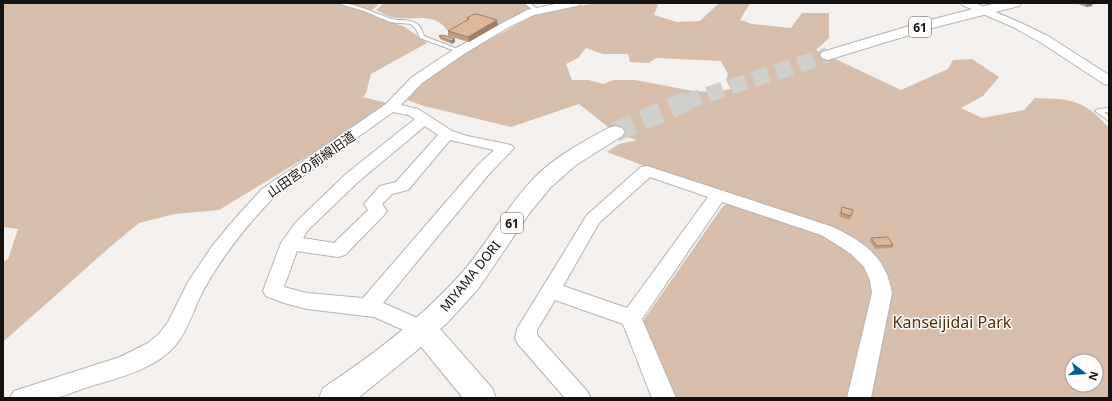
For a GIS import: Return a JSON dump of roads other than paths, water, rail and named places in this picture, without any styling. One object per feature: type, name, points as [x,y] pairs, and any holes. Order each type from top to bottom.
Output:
[{"type":"main road","name":"61","points":[[828,55],[911,29],[1014,3]]},
{"type":"main road","name":"MIYAMA DORI","points":[[334,398],[360,380],[424,330],[469,282],[487,260],[521,209],[544,182],[565,163],[588,147],[615,132]]},
{"type":"main road","points":[[424,330],[480,398]]},
{"type":"street","name":"山田宮の前線旧道","points":[[22,398],[116,368],[157,348],[166,341],[177,327],[195,287],[226,241],[268,193],[391,107],[417,80],[460,51],[532,7],[577,3]]},
{"type":"street","points":[[966,3],[1018,25],[1044,38],[1109,81]]},
{"type":"street","points":[[368,307],[483,170],[506,148],[464,140],[447,134],[413,112],[391,107]]},
{"type":"street","points":[[424,119],[352,178],[302,226],[290,243],[273,291],[281,295],[306,301],[368,307],[392,314],[424,330]]},
{"type":"street","points":[[290,243],[338,250],[378,211],[373,204],[386,190],[402,186],[447,134]]},
{"type":"street","points":[[579,398],[526,338],[527,329],[593,219],[647,171],[827,231],[846,241],[863,254],[879,277],[882,293],[859,398]]},
{"type":"street","points":[[631,318],[718,195]]},
{"type":"street","points":[[550,290],[631,318],[664,398]]},
{"type":"lane","points":[[340,3],[362,8],[392,21],[412,23],[419,28],[422,37],[460,51]]},
{"type":"lane","points":[[1109,110],[1098,111],[1109,119]]},
{"type":"tunnel","points":[[685,102],[828,55]]},
{"type":"tunnel","points":[[615,132],[687,101]]},
{"type":"park label","name":"Kanseijidai Park","points":[[952,322]]}]
